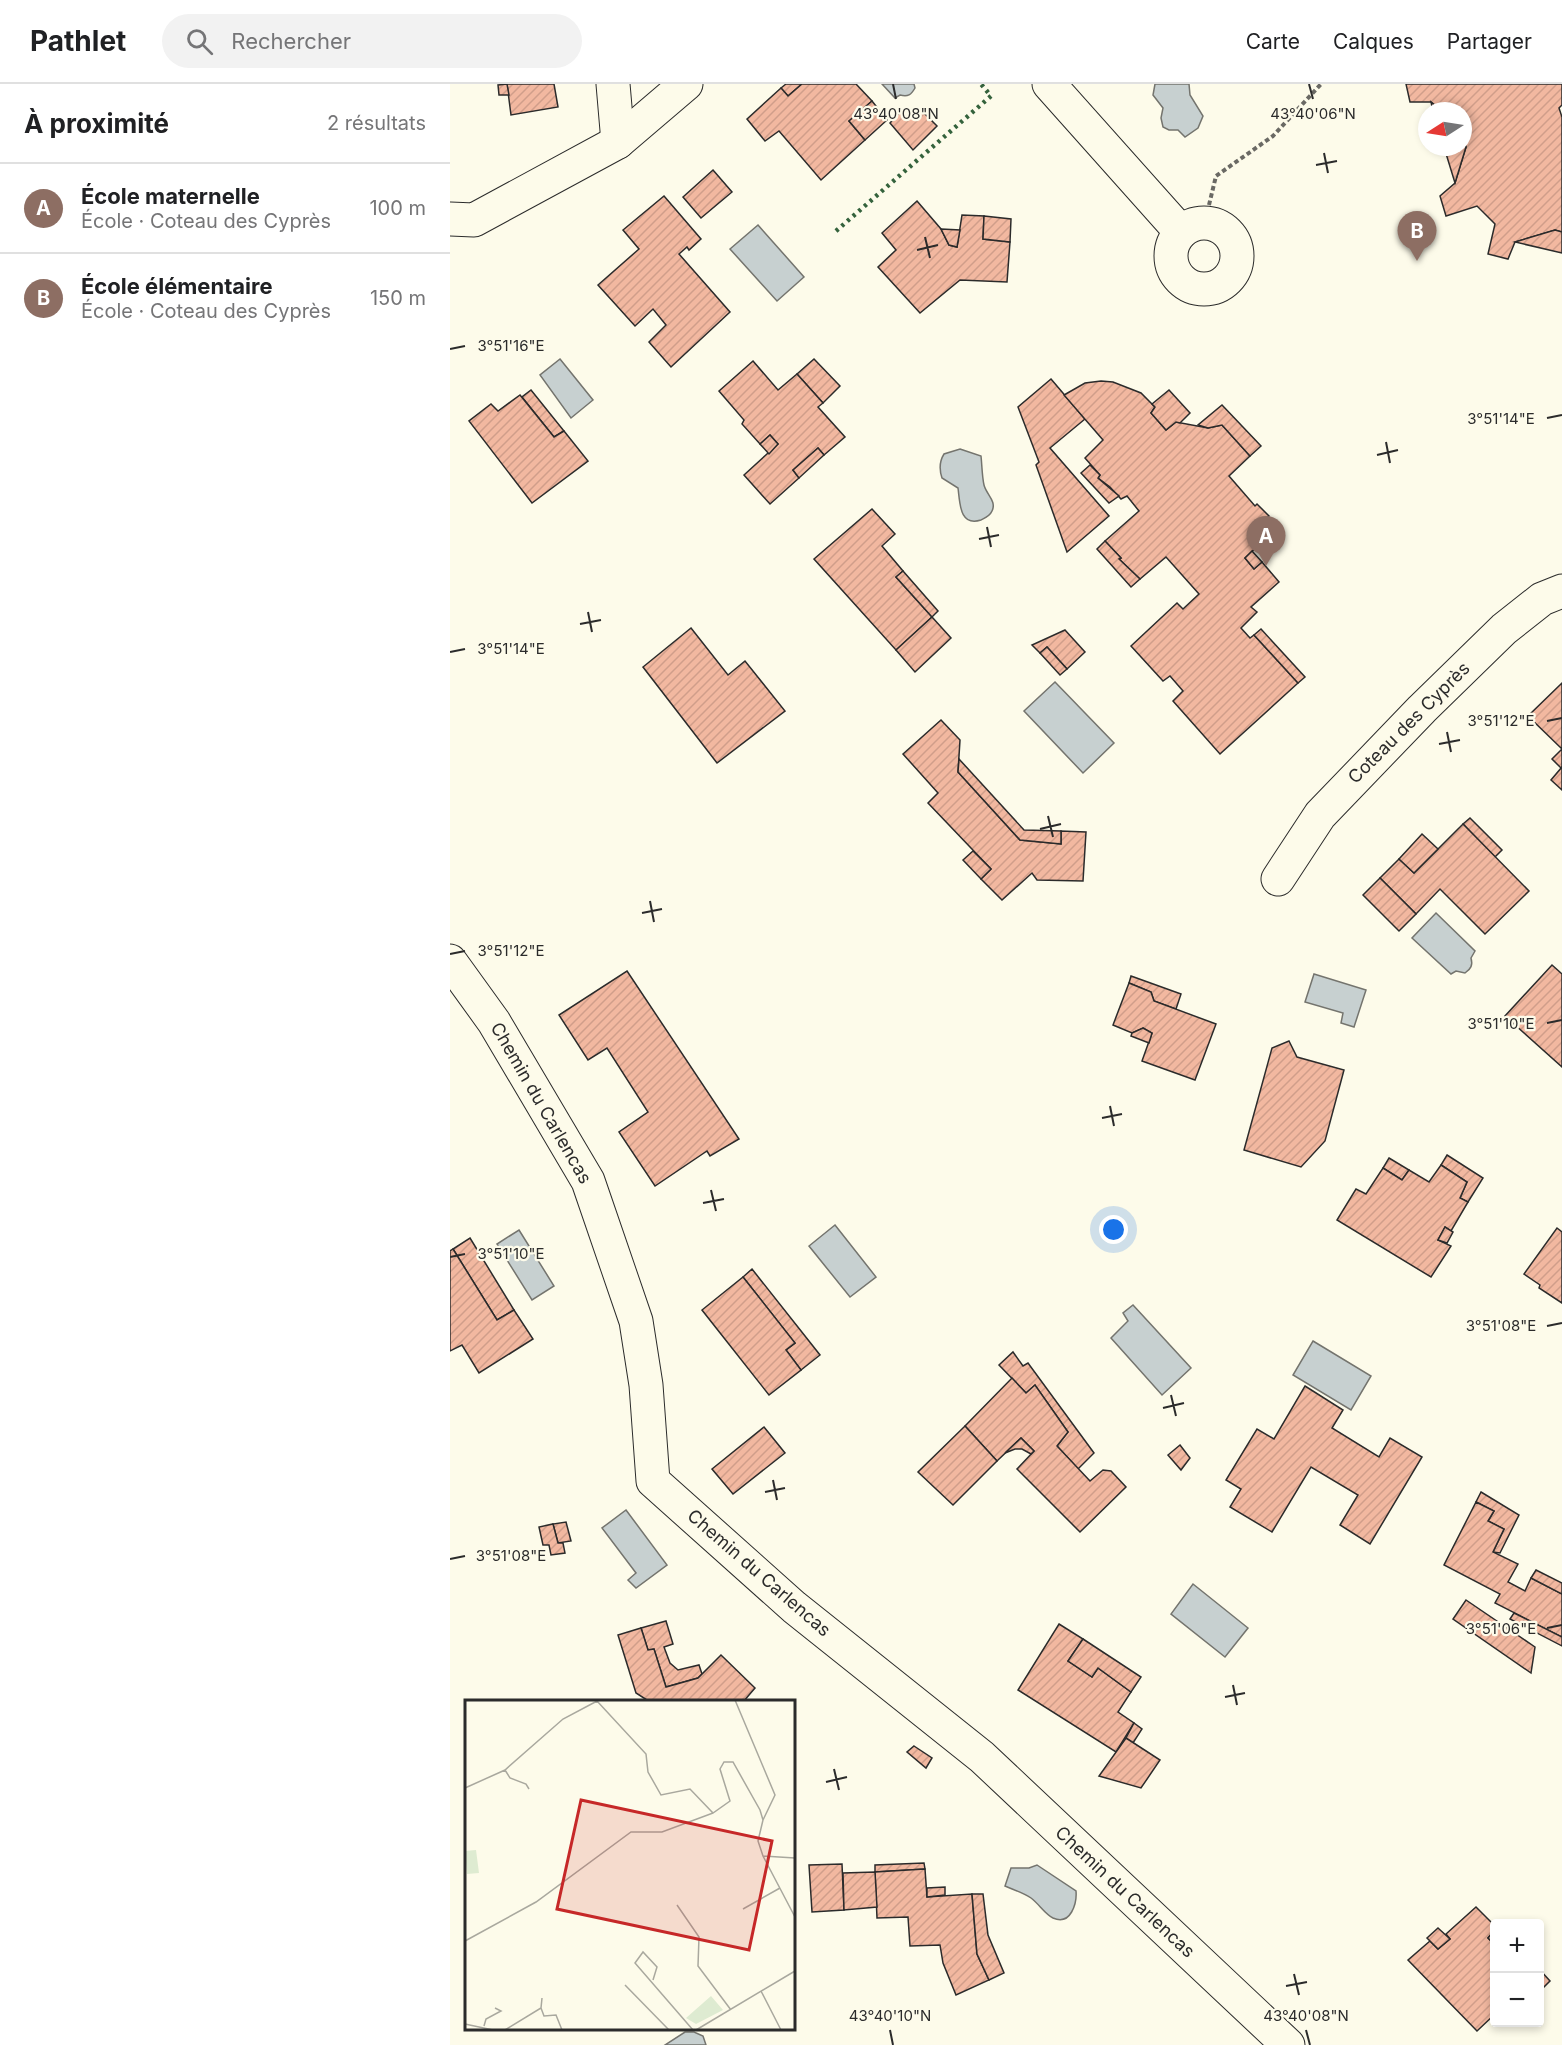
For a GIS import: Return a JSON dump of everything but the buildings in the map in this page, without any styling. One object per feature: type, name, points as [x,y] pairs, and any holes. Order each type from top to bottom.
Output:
[{"type":"street","points":[[613,84],[618,142]]},
{"type":"street","points":[[450,219],[474,220],[618,142],[686,84]]},
{"type":"street","points":[[1049,84],[1192,227]]},
{"type":"street","name":"Coteau des Cyprès","points":[[1278,879],[1320,815],[1422,708],[1504,629],[1542,599],[1562,591]]},
{"type":"street","name":"Chemin du Carlencas","points":[[450,961],[494,1022],[588,1181],[636,1321],[646,1385],[653,1481],[794,1607],[982,1757],[1288,2045]]},
{"type":"path","points":[[1192,227],[1216,176],[1273,136],[1321,84]]},
{"type":"shaded area","points":[[882,84],[914,84],[915,88],[909,95],[900,95],[895,98]]},
{"type":"shaded area","points":[[1155,84],[1189,84],[1190,95],[1203,116],[1198,128],[1185,137],[1178,130],[1163,127],[1161,118],[1163,108],[1153,95]]},
{"type":"shaded area","points":[[758,225],[804,277],[777,301],[730,249]]},
{"type":"shaded area","points":[[560,359],[593,400],[571,418],[540,375]]},
{"type":"shaded area","points":[[960,449],[981,456],[984,485],[993,507],[990,514],[981,520],[968,520],[965,517],[960,506],[958,488],[941,475],[940,463],[944,454]]},
{"type":"shaded area","points":[[1055,682],[1114,743],[1083,773],[1024,711]]},
{"type":"shaded area","points":[[1436,913],[1475,951],[1471,958],[1471,967],[1465,973],[1456,971],[1451,974],[1412,938]]},
{"type":"shaded area","points":[[1314,974],[1366,990],[1354,1027],[1341,1023],[1343,1013],[1305,1002]]},
{"type":"shaded area","points":[[835,1225],[876,1277],[850,1297],[809,1246]]},
{"type":"shaded area","points":[[519,1230],[554,1286],[532,1300],[497,1244]]},
{"type":"shaded area","points":[[1133,1305],[1191,1368],[1162,1395],[1111,1338],[1128,1321],[1123,1313]]},
{"type":"shaded area","points":[[1313,1341],[1371,1376],[1351,1410],[1293,1375]]},
{"type":"shaded area","points":[[626,1510],[667,1565],[636,1588],[628,1580],[636,1573],[602,1528]]},
{"type":"shaded area","points":[[1193,1584],[1248,1628],[1225,1657],[1171,1614]]},
{"type":"shaded area","points":[[1037,1865],[1076,1891],[1072,1912],[1064,1919],[1053,1918],[1031,1898],[1005,1886],[1011,1868],[1029,1868]]},
{"type":"shaded area","points":[[685,2032],[694,2032],[703,2036],[706,2045],[665,2045]]},
{"type":"hedge","points":[[836,231],[991,96],[981,84]]},
{"type":"place","name":"École élémentaire","points":[[1417,261]]},
{"type":"place","name":"École maternelle","points":[[1266,566]]}]
